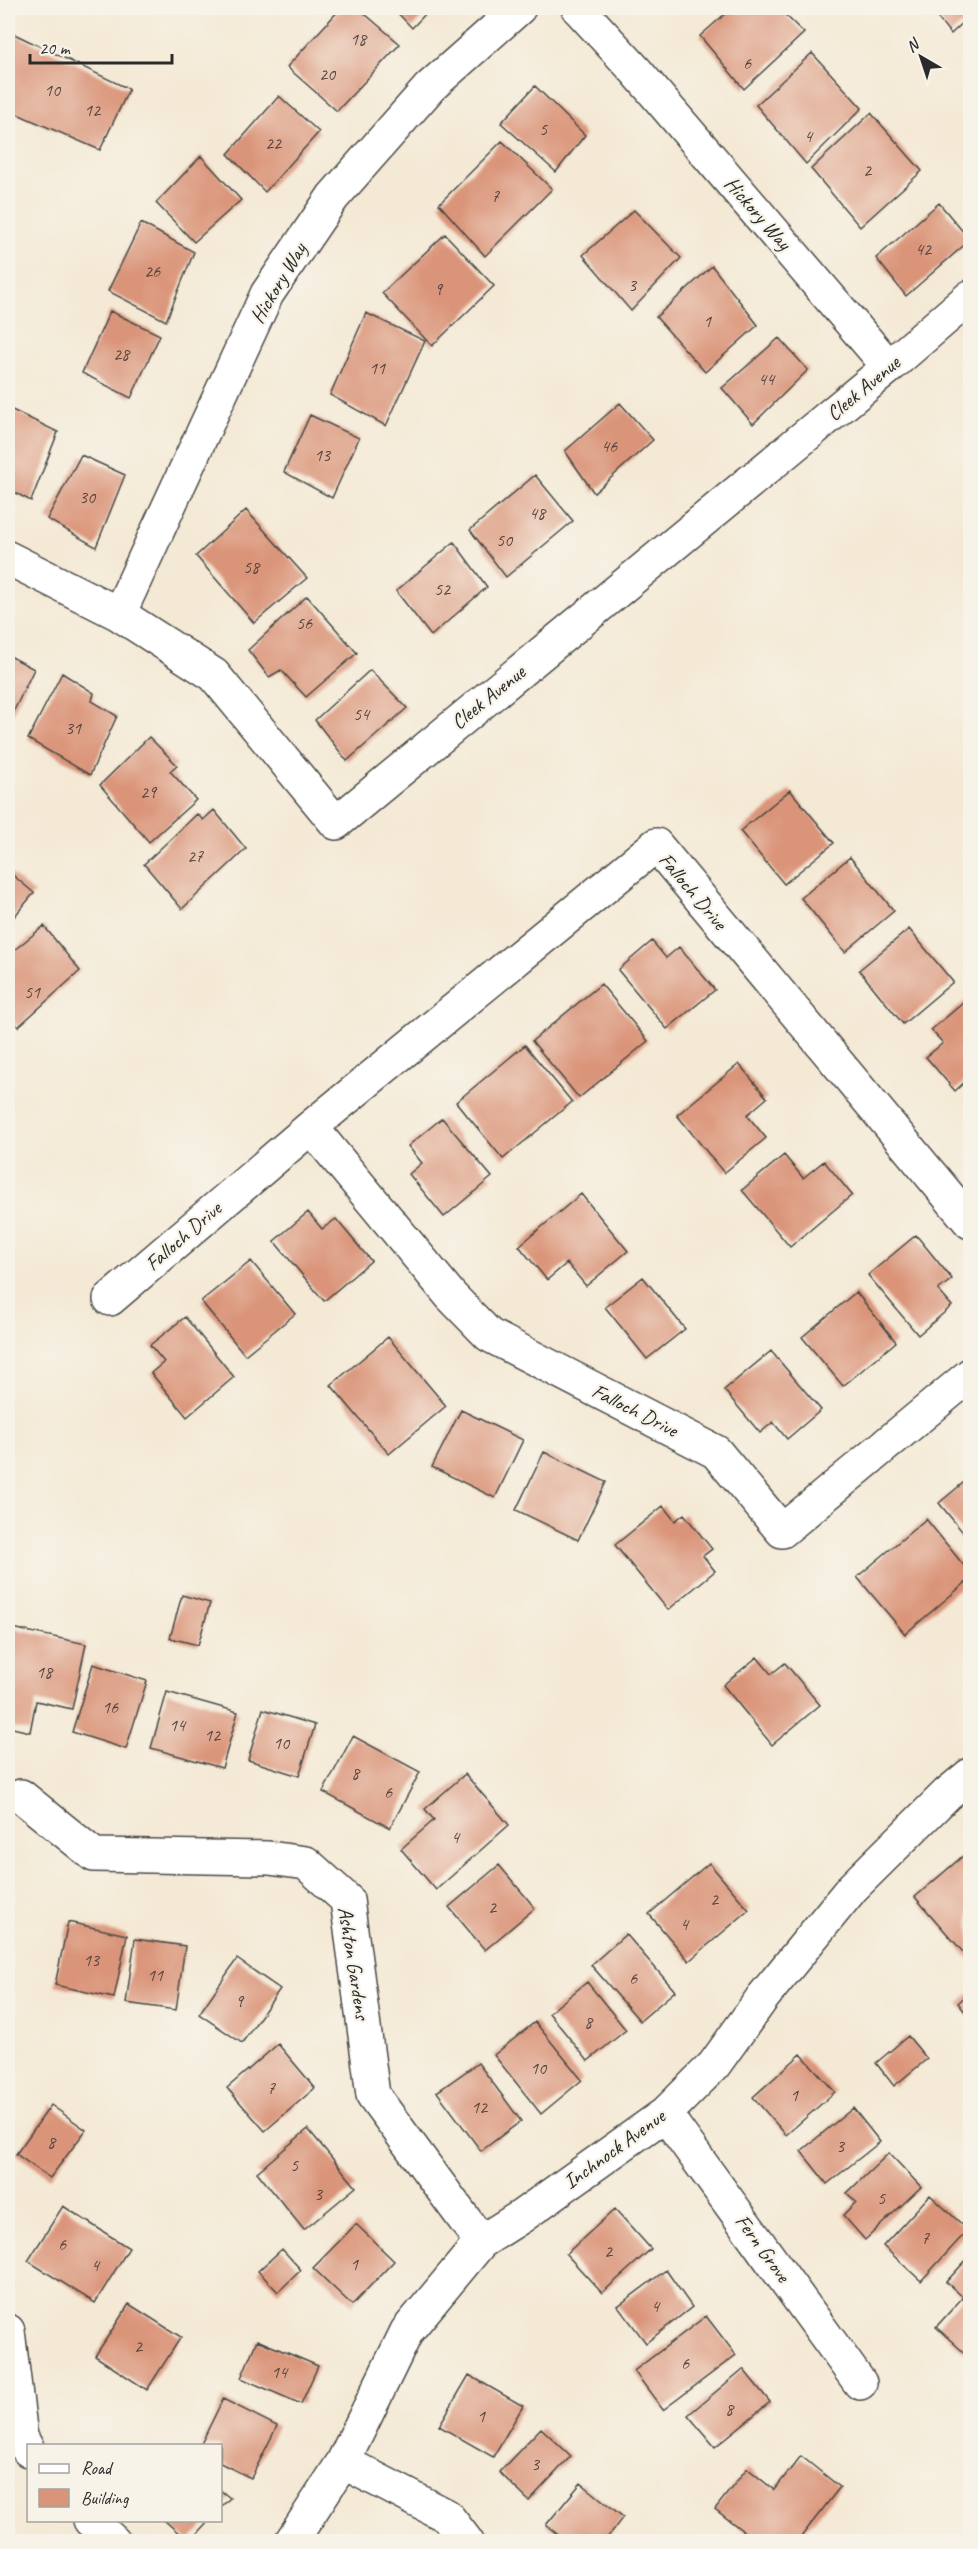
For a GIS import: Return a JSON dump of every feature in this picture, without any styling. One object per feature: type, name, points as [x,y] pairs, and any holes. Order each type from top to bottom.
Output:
[{"type":"street","name":"Hickory Way","points":[[119,614],[267,294],[333,197],[430,87],[519,8]]},
{"type":"street","name":"Hickory Way","points":[[578,8],[636,71],[890,367]]},
{"type":"street","name":"Cleek Avenue","points":[[8,558],[119,614],[214,675],[336,822],[890,367],[970,297]]},
{"type":"street","name":"Falloch Drive","points":[[110,1299],[311,1126],[656,845],[970,1222]]},
{"type":"street","name":"Falloch Drive","points":[[311,1126],[451,1296],[489,1335],[716,1452],[782,1531],[970,1375]]},
{"type":"street","name":"Inchnock Avenue","points":[[291,2541],[343,2462],[407,2331],[481,2242],[664,2114],[714,2065],[763,1997],[852,1888],[947,1794],[970,1775]]},
{"type":"street","name":"Ashton Gardens","points":[[21,1796],[94,1855],[269,1858],[306,1863],[347,1900],[373,2095],[481,2242]]},
{"type":"street","name":"Fern Grove","points":[[664,2114],[860,2383]]},
{"type":"street","points":[[8,2331],[21,2437],[27,2448]]},
{"type":"street","points":[[343,2462],[447,2516],[466,2541]]},
{"type":"street","points":[[92,2522],[114,2541]]},
{"type":"building","points":[[341,8],[358,8],[400,44],[337,111],[287,67]]},
{"type":"building","points":[[393,8],[431,8],[412,28]]},
{"type":"building","points":[[732,8],[778,8],[804,33],[744,89],[700,36]]},
{"type":"building","points":[[929,8],[970,8],[970,16],[951,34]]},
{"type":"building","points":[[8,31],[129,89],[100,150],[8,110]]},
{"type":"building","points":[[812,53],[862,108],[806,164],[756,105]]},
{"type":"building","points":[[535,86],[585,135],[556,172],[501,123]]},
{"type":"building","points":[[279,96],[319,132],[265,192],[228,154]]},
{"type":"building","points":[[871,113],[922,171],[860,227],[811,169]]},
{"type":"building","points":[[502,141],[552,189],[485,256],[439,204]]},
{"type":"building","points":[[201,156],[241,200],[194,242],[156,203]]},
{"type":"building","points":[[939,203],[970,240],[906,296],[876,258]]},
{"type":"building","points":[[634,210],[681,258],[631,311],[583,255]]},
{"type":"building","points":[[141,223],[194,252],[166,321],[108,291]]},
{"type":"building","points":[[445,234],[494,286],[432,346],[382,293]]},
{"type":"building","points":[[712,266],[758,325],[705,372],[656,317]]},
{"type":"building","points":[[110,311],[160,335],[131,398],[82,373]]},
{"type":"building","points":[[366,313],[425,341],[386,426],[330,395]]},
{"type":"building","points":[[779,338],[808,370],[753,424],[722,388]]},
{"type":"building","points":[[620,403],[653,440],[594,493],[565,451]]},
{"type":"building","points":[[8,408],[58,432],[31,501],[8,489]]},
{"type":"building","points":[[310,415],[359,438],[332,498],[284,472]]},
{"type":"building","points":[[81,455],[125,475],[96,547],[47,519]]},
{"type":"building","points":[[535,475],[573,521],[506,577],[470,530]]},
{"type":"building","points":[[246,510],[307,578],[254,623],[196,556]]},
{"type":"building","points":[[454,542],[487,587],[431,636],[396,591]]},
{"type":"building","points":[[307,596],[357,653],[306,697],[281,670],[269,677],[248,650]]},
{"type":"building","points":[[8,655],[34,669],[8,723]]},
{"type":"building","points":[[370,670],[407,708],[347,761],[315,720]]},
{"type":"building","points":[[62,673],[94,693],[92,701],[117,716],[90,775],[28,739]]},
{"type":"building","points":[[149,737],[177,765],[170,771],[196,800],[149,842],[100,785]]},
{"type":"building","points":[[790,790],[834,843],[784,884],[740,831]]},
{"type":"building","points":[[214,810],[246,849],[182,909],[144,864],[197,814],[203,820]]},
{"type":"building","points":[[850,857],[894,911],[845,952],[801,898]]},
{"type":"building","points":[[8,871],[34,893],[8,924]]},
{"type":"building","points":[[44,926],[80,971],[18,1027],[8,1014],[8,955]]},
{"type":"building","points":[[909,929],[953,982],[903,1024],[859,970]]},
{"type":"building","points":[[652,941],[666,958],[679,947],[715,990],[667,1029],[618,970]]},
{"type":"building","points":[[601,984],[648,1041],[579,1098],[532,1041]]},
{"type":"building","points":[[970,997],[970,1077],[955,1091],[926,1057],[943,1043],[931,1030]]},
{"type":"building","points":[[525,1045],[572,1102],[503,1159],[456,1102]]},
{"type":"building","points":[[739,1064],[767,1098],[747,1115],[766,1138],[724,1173],[677,1115]]},
{"type":"building","points":[[442,1118],[492,1177],[444,1217],[409,1174],[422,1163],[408,1146]]},
{"type":"building","points":[[784,1155],[803,1178],[824,1161],[852,1195],[790,1247],[742,1190]]},
{"type":"building","points":[[581,1194],[628,1251],[586,1286],[567,1263],[547,1280],[519,1246]]},
{"type":"building","points":[[308,1212],[322,1229],[336,1219],[371,1261],[324,1301],[274,1241]]},
{"type":"building","points":[[916,1235],[952,1279],[938,1290],[952,1306],[918,1335],[868,1275]]},
{"type":"building","points":[[251,1261],[295,1314],[245,1355],[201,1301]]},
{"type":"building","points":[[643,1277],[685,1329],[647,1359],[605,1307]]},
{"type":"building","points":[[856,1292],[896,1342],[843,1386],[802,1337]]},
{"type":"building","points":[[185,1317],[234,1377],[187,1417],[151,1373],[164,1362],[150,1345]]},
{"type":"building","points":[[388,1337],[446,1406],[389,1454],[331,1385]]},
{"type":"building","points":[[771,1351],[821,1410],[787,1439],[773,1422],[760,1433],[724,1390]]},
{"type":"building","points":[[461,1410],[523,1440],[495,1498],[432,1467]]},
{"type":"building","points":[[544,1452],[606,1482],[578,1540],[516,1510]]},
{"type":"building","points":[[970,1477],[970,1541],[939,1503]]},
{"type":"building","points":[[663,1506],[675,1521],[684,1514],[712,1549],[703,1556],[715,1571],[668,1610],[615,1545]]},
{"type":"building","points":[[926,1519],[970,1573],[970,1579],[905,1634],[857,1577]]},
{"type":"building","points":[[182,1595],[210,1603],[198,1645],[170,1638]]},
{"type":"building","points":[[8,1627],[86,1644],[72,1709],[36,1701],[30,1732],[8,1727]]},
{"type":"building","points":[[757,1657],[771,1674],[785,1663],[820,1705],[772,1745],[723,1685]]},
{"type":"building","points":[[93,1664],[147,1681],[126,1749],[72,1732]]},
{"type":"building","points":[[167,1692],[238,1712],[222,1768],[151,1748]]},
{"type":"building","points":[[263,1709],[315,1725],[299,1776],[248,1760]]},
{"type":"building","points":[[353,1736],[420,1772],[390,1828],[323,1792]]},
{"type":"building","points":[[465,1774],[509,1825],[436,1890],[401,1849],[434,1820],[425,1809]]},
{"type":"building","points":[[970,1850],[970,1958],[969,1959],[915,1897]]},
{"type":"building","points":[[709,1863],[749,1910],[689,1961],[649,1914]]},
{"type":"building","points":[[499,1865],[535,1908],[485,1950],[449,1907]]},
{"type":"building","points":[[68,1922],[127,1935],[114,1998],[55,1985]]},
{"type":"building","points":[[626,1934],[675,1991],[640,2021],[591,1965]]},
{"type":"building","points":[[135,1939],[185,1946],[176,2010],[126,2003]]},
{"type":"building","points":[[237,1959],[280,1989],[242,2043],[199,2014]]},
{"type":"building","points":[[587,1982],[626,2030],[588,2061],[549,2013]]},
{"type":"building","points":[[970,1992],[970,2018],[958,2003]]},
{"type":"building","points":[[535,2022],[582,2080],[541,2114],[494,2055]]},
{"type":"building","points":[[908,2036],[927,2059],[894,2086],[876,2063]]},
{"type":"building","points":[[278,2044],[315,2088],[265,2131],[227,2088]]},
{"type":"building","points":[[801,2054],[835,2092],[786,2135],[753,2097]]},
{"type":"building","points":[[478,2063],[521,2121],[481,2151],[437,2092]]},
{"type":"building","points":[[51,2105],[86,2130],[50,2178],[16,2154]]},
{"type":"building","points":[[853,2108],[880,2142],[827,2184],[801,2151]]},
{"type":"building","points":[[308,2129],[356,2187],[304,2230],[257,2172]]},
{"type":"building","points":[[889,2153],[921,2187],[865,2240],[843,2215],[856,2202],[847,2193]]},
{"type":"building","points":[[930,2195],[968,2230],[921,2281],[883,2246]]},
{"type":"building","points":[[63,2206],[129,2248],[95,2303],[28,2261]]},
{"type":"building","points":[[615,2209],[651,2249],[602,2293],[566,2254]]},
{"type":"building","points":[[356,2224],[394,2261],[352,2305],[313,2268]]},
{"type":"building","points":[[282,2249],[301,2270],[278,2292],[258,2271]]},
{"type":"building","points":[[970,2256],[970,2358],[936,2327],[963,2297],[946,2282]]},
{"type":"building","points":[[666,2270],[692,2307],[646,2343],[618,2306]]},
{"type":"building","points":[[129,2304],[181,2337],[147,2390],[95,2356]]},
{"type":"building","points":[[706,2316],[736,2355],[663,2410],[634,2371]]},
{"type":"building","points":[[257,2340],[318,2366],[301,2404],[241,2378]]},
{"type":"building","points":[[743,2369],[770,2402],[715,2447],[688,2415]]},
{"type":"building","points":[[469,2375],[523,2406],[493,2457],[439,2426]]},
{"type":"building","points":[[223,2399],[277,2426],[251,2478],[222,2464],[222,2444],[201,2444]]},
{"type":"building","points":[[541,2428],[571,2456],[529,2501],[499,2472]]},
{"type":"building","points":[[801,2456],[840,2487],[797,2542],[757,2542],[715,2509],[747,2468],[774,2490]]},
{"type":"building","points":[[581,2483],[623,2517],[604,2542],[567,2542],[546,2525]]},
{"type":"building","points":[[222,2492],[230,2498],[222,2506]]},
{"type":"building","points":[[166,2522],[207,2522],[189,2542]]}]
